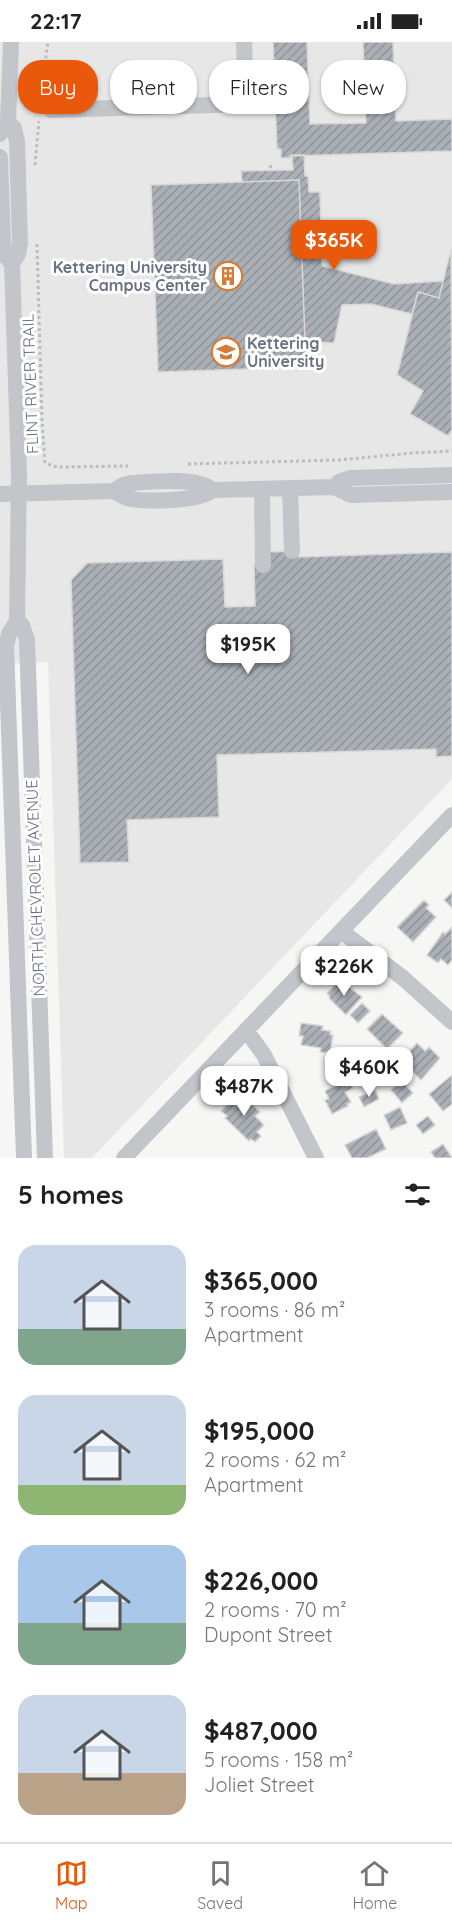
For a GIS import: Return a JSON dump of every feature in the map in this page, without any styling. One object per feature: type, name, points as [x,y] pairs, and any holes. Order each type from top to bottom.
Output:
[{"type":"street","name":"NORTH CHEVROLET AVENUE","points":[[11,42],[4,128],[12,126],[15,132],[18,174],[20,243],[18,254],[12,263],[19,494],[17,621],[9,634],[6,646],[24,1158]]},
{"type":"street","points":[[98,109],[246,104],[244,42]]},
{"type":"street","name":"NORTH CHEVROLET AVENUE","points":[[0,157],[3,243],[5,256],[12,263]]},
{"type":"street","points":[[334,487],[339,482],[350,478],[452,475]]},
{"type":"street","points":[[0,494],[114,491],[130,483],[179,482],[200,483],[212,490],[334,487],[351,495],[452,492]]},
{"type":"street","points":[[290,488],[291,551]]},
{"type":"street","points":[[262,489],[263,565]]},
{"type":"street","name":"NORTH CHEVROLET AVENUE","points":[[17,621],[22,625],[27,640],[45,1158]]},
{"type":"street","points":[[124,1158],[452,815]]},
{"type":"street","points":[[14,891],[35,891]]},
{"type":"street","points":[[341,931],[410,984],[452,1022]]},
{"type":"street","points":[[246,1030],[264,1055],[316,1158]]},
{"type":"path","points":[[47,60],[48,42]]},
{"type":"path","points":[[35,167],[43,114]]},
{"type":"path","name":"FLINT RIVER TRAIL","points":[[37,236],[45,462],[52,466],[62,467],[133,465]]},
{"type":"path","points":[[178,464],[339,460],[452,451]]},
{"type":"shaded area","name":"Kettering University","points":[[0,42],[452,42],[452,779],[92,1158],[64,1158],[48,662],[0,664]]},
{"type":"building","points":[[273,42],[307,42],[308,60],[274,60]]},
{"type":"building","points":[[363,42],[393,42],[394,60],[364,60]]},
{"type":"building","points":[[309,97],[310,124],[366,123],[366,114],[396,114],[396,121],[452,119],[452,151],[281,158],[281,149],[277,149],[276,114],[309,114]]},
{"type":"building","points":[[292,155],[304,155],[305,176],[308,176],[309,192],[320,192],[322,266],[394,284],[443,281],[439,298],[418,292],[412,314],[371,304],[342,305],[334,343],[314,342],[314,366],[306,367],[299,180],[242,182],[241,171],[293,170]]},
{"type":"building","name":"Kettering University Campus Center","points":[[299,180],[306,367],[158,372],[151,185]]},
{"type":"building","points":[[451,249],[452,430],[448,436],[410,414],[423,391],[397,375],[418,292],[439,298]]},
{"type":"building","points":[[298,551],[299,557],[452,552],[452,756],[436,757],[436,749],[217,755],[219,817],[127,820],[129,862],[80,863],[71,580],[87,563],[223,559],[225,607],[255,606],[254,565],[270,565],[269,552]]},
{"type":"building","points":[[452,892],[452,908],[444,900]]},
{"type":"building","points":[[424,900],[429,905],[426,908],[436,917],[413,942],[397,927]]},
{"type":"building","points":[[452,927],[452,960],[448,965],[441,959],[438,963],[427,955],[443,932],[445,934]]},
{"type":"building","points":[[340,980],[362,997],[346,1015],[327,993]]},
{"type":"building","points":[[362,1003],[370,1011],[358,1023],[350,1015]]},
{"type":"building","points":[[382,1014],[403,1033],[387,1049],[367,1029]]},
{"type":"building","points":[[301,1023],[323,1026],[322,1030],[331,1031],[330,1035],[333,1035],[330,1053],[320,1052],[321,1048],[301,1045],[303,1036],[299,1036]]},
{"type":"building","points":[[417,1043],[425,1051],[429,1047],[440,1058],[421,1080],[401,1060]]},
{"type":"building","points":[[385,1047],[392,1056],[379,1066],[372,1057]]},
{"type":"building","points":[[452,1075],[452,1104],[443,1111],[429,1094]]},
{"type":"building","points":[[348,1079],[353,1088],[345,1092],[351,1102],[332,1114],[325,1100],[329,1099],[325,1091]]},
{"type":"building","points":[[402,1081],[413,1093],[402,1103],[391,1090]]},
{"type":"building","points":[[375,1090],[379,1099],[364,1107],[359,1097]]},
{"type":"building","points":[[239,1092],[260,1112],[255,1116],[264,1125],[257,1132],[261,1136],[255,1142],[251,1139],[249,1141],[225,1118],[227,1116],[221,1111]]},
{"type":"building","points":[[400,1107],[407,1123],[391,1130],[384,1115]]},
{"type":"building","points":[[428,1116],[435,1125],[423,1134],[416,1125]]},
{"type":"building","points":[[376,1129],[386,1149],[367,1158],[352,1158],[345,1145]]},
{"type":"building","points":[[443,1144],[452,1158],[435,1158],[431,1152]]},
{"type":"place","name":"Kettering University Campus Center","points":[[228,276]]},
{"type":"place","name":"Kettering University","points":[[226,352]]}]
